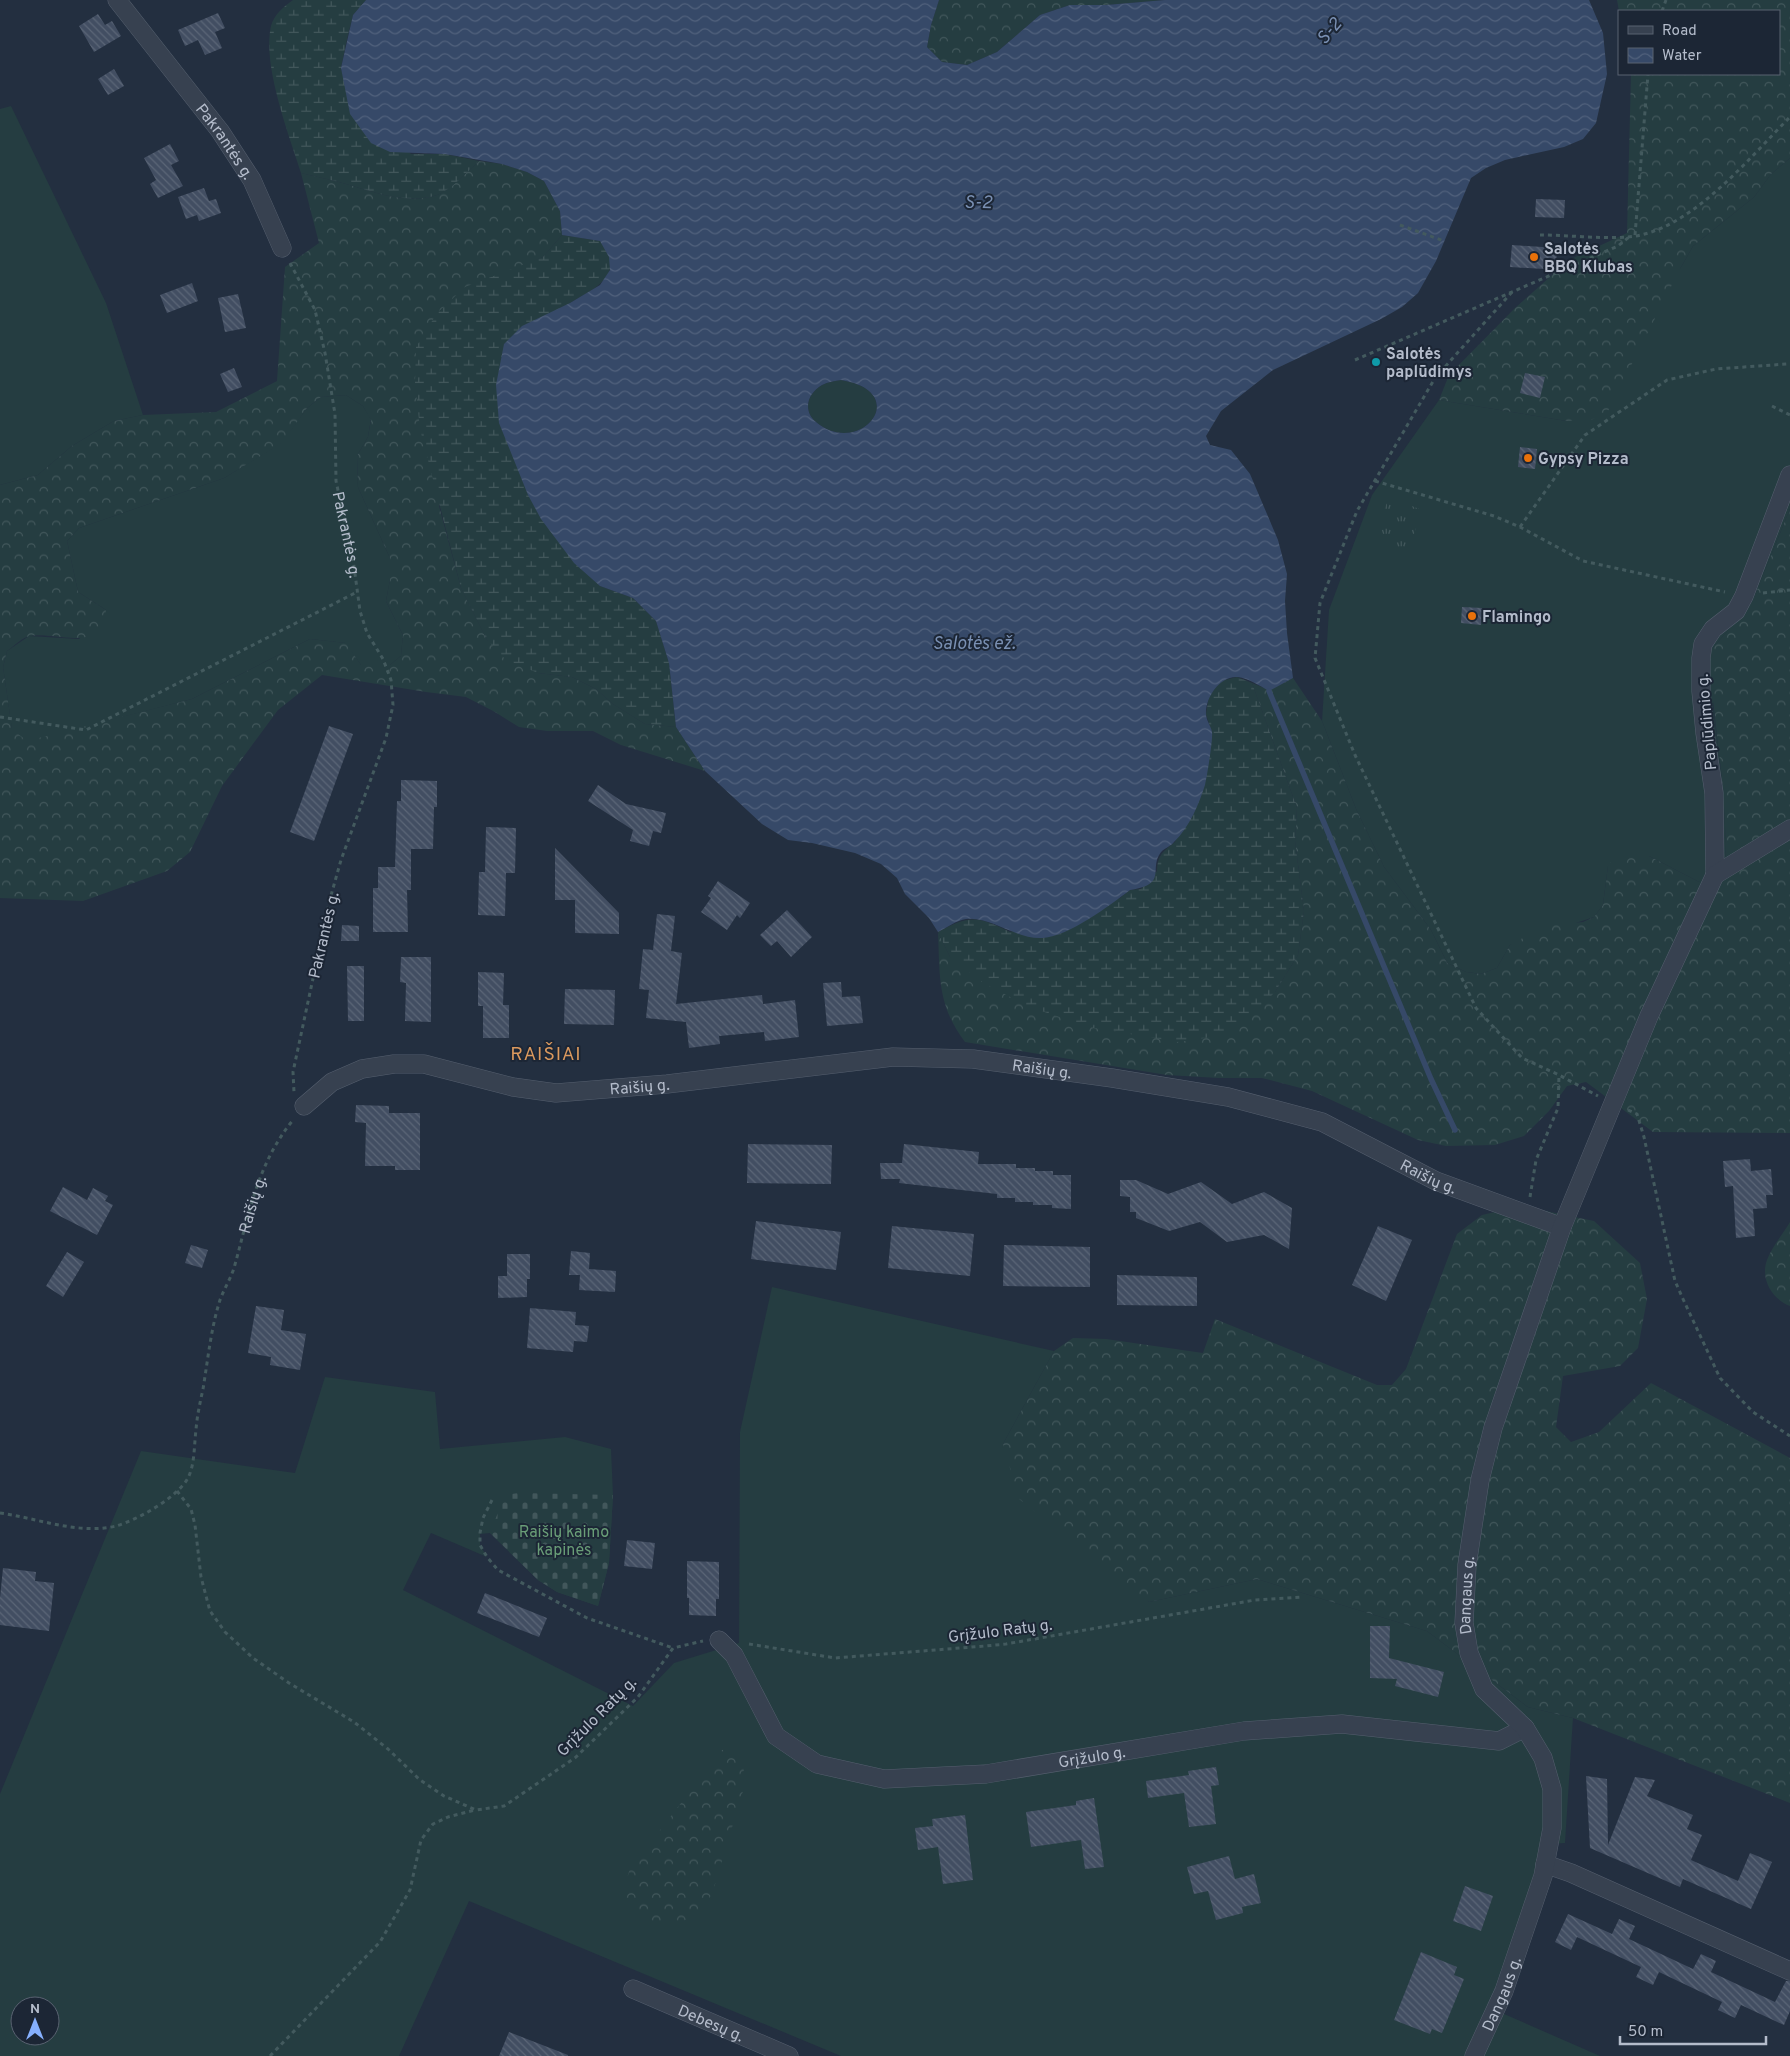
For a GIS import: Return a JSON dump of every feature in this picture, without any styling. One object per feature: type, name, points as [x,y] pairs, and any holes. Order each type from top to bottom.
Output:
[{"type":"street","name":"Pakrantės g.","points":[[117,0],[220,131],[252,180],[282,248]]},
{"type":"street","name":"Paplūdimio g.","points":[[1715,874],[1714,793],[1701,691],[1703,644],[1713,629],[1736,611],[1744,596],[1790,475]]},
{"type":"street","points":[[1715,874],[1790,829]]},
{"type":"street","name":"Dangaus g.","points":[[1474,2056],[1504,1991],[1543,1876],[1552,1828],[1552,1789],[1543,1758],[1525,1728],[1484,1689],[1469,1653],[1464,1623],[1467,1564],[1480,1480],[1493,1428],[1562,1226],[1649,1016],[1715,874]]},
{"type":"street","name":"Raišių g.","points":[[304,1106],[332,1082],[362,1069],[394,1064],[424,1064],[513,1087],[556,1093],[667,1084],[893,1058],[973,1060],[1112,1078],[1228,1096],[1322,1122],[1436,1181],[1562,1226]]},
{"type":"street","name":"Grįžulo g.","points":[[719,1640],[734,1655],[776,1736],[817,1764],[884,1779],[986,1774],[1244,1731],[1342,1724],[1500,1741],[1525,1728]]},
{"type":"street","points":[[1545,1864],[1571,1873],[1790,1971]]},
{"type":"street","name":"Debesų g.","points":[[633,1989],[789,2056]]},
{"type":"path","points":[[1635,235],[1648,75]]},
{"type":"path","points":[[1540,234],[1629,237],[1657,230],[1680,220],[1709,198],[1790,117]]},
{"type":"path","points":[[1400,225],[1444,241]]},
{"type":"path","points":[[1355,360],[1618,246],[1629,237]]},
{"type":"path","name":"Pakrantės g.","points":[[282,248],[315,310],[325,353],[335,414],[336,481],[353,559],[360,611],[367,633],[383,659],[392,680],[393,705],[386,738],[341,860],[330,899],[293,1072],[295,1097],[304,1106]]},
{"type":"path","points":[[1512,292],[1436,378],[1356,512],[1320,603],[1315,658],[1355,755],[1476,1008],[1522,1058],[1559,1075],[1613,1104],[1637,1114],[1644,1138],[1675,1282],[1720,1378],[1753,1412],[1790,1436]]},
{"type":"path","points":[[1520,527],[1585,435],[1667,380],[1716,369],[1787,364]]},
{"type":"path","points":[[1772,406],[1790,415]]},
{"type":"path","points":[[1375,481],[1494,516],[1520,527],[1583,562],[1744,596],[1790,590]]},
{"type":"path","points":[[0,717],[86,730],[357,592]]},
{"type":"path","points":[[1528,1215],[1536,1160],[1558,1108],[1559,1075]]},
{"type":"path","name":"Raišių g.","points":[[0,1513],[73,1528],[115,1526],[139,1518],[177,1491],[188,1478],[193,1461],[196,1427],[220,1298],[231,1278],[260,1174],[283,1132],[304,1106]]},
{"type":"path","points":[[177,1491],[191,1509],[201,1577],[210,1611],[225,1632],[253,1658],[289,1683],[354,1722],[388,1748],[420,1780],[444,1796],[476,1810]]},
{"type":"path","points":[[492,1500],[483,1518],[480,1545],[486,1557],[498,1570],[586,1618],[674,1648]]},
{"type":"path","name":"Grįžulo Ratų g.","points":[[270,2056],[380,1942],[410,1890],[421,1840],[433,1824],[448,1817],[504,1806],[576,1757],[638,1696],[674,1648],[719,1640],[835,1658],[1006,1644],[1255,1600],[1303,1597]]},
{"type":"green space","points":[[293,0],[366,0],[353,15],[347,39],[341,68],[346,90],[411,154],[445,154],[479,161],[442,193],[411,199],[385,195],[301,173],[273,80],[269,42],[274,18],[282,8]]},
{"type":"green space","points":[[939,0],[1165,0],[1106,5],[1070,5],[1040,15],[997,52],[967,65],[942,62],[927,47],[931,25]]},
{"type":"green space","points":[[1617,0],[1790,0],[1790,158],[1771,174],[1754,197],[1693,246],[1607,413],[1591,420],[1567,421],[1439,400],[1449,375],[1515,308],[1569,260],[1627,233],[1631,75],[1780,75],[1780,10],[1619,10]]},
{"type":"green space","points":[[11,106],[106,303],[143,415],[114,421],[72,446],[38,475],[0,485],[0,109]]},
{"type":"green space","points":[[1790,158],[1790,509],[1752,602],[1713,648],[1713,707],[1723,788],[1726,844],[1725,874],[1719,881],[1699,882],[1649,856],[1608,866],[1603,905],[1594,917],[1510,945],[1497,968],[1481,974],[1466,972],[1447,963],[1431,930],[1384,867],[1356,809],[1322,721],[1329,610],[1372,495],[1439,400],[1567,421],[1681,267],[1693,246],[1754,197],[1771,174]]},
{"type":"green space","points":[[479,161],[502,164],[527,172],[544,181],[560,211],[562,235],[543,257],[523,266],[439,506],[461,588],[487,640],[538,673],[572,677],[596,689],[613,704],[645,724],[676,727],[705,771],[621,745],[593,731],[547,731],[519,727],[466,697],[322,675],[278,710],[222,786],[190,852],[167,871],[83,901],[0,898],[0,485],[38,475],[72,446],[114,421],[143,415],[216,412],[277,381],[285,267],[319,243],[301,173],[385,195],[411,199],[442,193]],"holes":[[[346,395],[363,406],[371,420],[368,437],[357,456],[358,487],[390,558],[390,580],[386,601],[403,635],[401,656],[390,665],[361,665],[346,643],[310,639],[192,699],[27,741],[12,729],[3,667],[7,651],[21,640],[30,636],[87,637],[96,632],[103,624],[106,610],[78,592],[67,541],[79,528],[224,478],[282,443],[307,408],[321,397]]]},
{"type":"green space","points":[[562,235],[600,241],[610,259],[608,274],[598,286],[570,303],[600,586],[633,598],[656,621],[669,663],[676,727],[645,724],[613,704],[596,689],[572,677],[538,673],[506,660],[487,640],[461,588],[420,429],[415,383],[416,347],[437,313],[465,287],[543,257]]},
{"type":"green space","points":[[841,380],[863,387],[874,397],[877,408],[872,419],[862,428],[849,433],[833,431],[816,422],[808,407],[810,397],[817,388],[827,383]]},
{"type":"green space","points":[[346,395],[363,406],[371,419],[368,437],[357,456],[358,487],[390,558],[390,580],[386,601],[403,635],[401,656],[390,665],[361,665],[345,643],[310,639],[192,699],[27,742],[12,730],[3,667],[7,651],[29,636],[79,639],[106,610],[78,592],[67,541],[79,528],[224,478],[281,443],[307,408],[321,397]]},
{"type":"green space","points":[[1389,497],[1422,510],[1408,552],[1373,541]]},
{"type":"green space","points":[[1790,509],[1790,1133],[1653,1132],[1586,1082],[1567,1086],[1549,1111],[1524,1136],[1495,1145],[1446,1146],[1418,1140],[1312,1091],[1262,1078],[1167,1075],[965,1042],[956,1028],[949,1015],[942,990],[938,932],[950,957],[1275,992],[1298,955],[1304,911],[1295,841],[1297,808],[1252,683],[1269,690],[1293,678],[1322,721],[1356,809],[1384,867],[1431,930],[1447,963],[1466,972],[1481,974],[1497,968],[1510,945],[1547,925],[1583,922],[1594,917],[1603,905],[1608,866],[1618,853],[1649,856],[1699,882],[1719,881],[1725,874],[1726,844],[1723,788],[1709,665],[1713,648],[1752,602]]},
{"type":"green space","points":[[1237,677],[1252,683],[1297,808],[1295,841],[1304,911],[1298,955],[1275,992],[1243,1024],[1211,1037],[1178,1042],[1094,1028],[1029,1007],[982,982],[950,957],[938,932],[949,926],[966,920],[981,920],[1010,932],[1120,898],[1130,890],[1141,889],[1157,871],[1158,861],[1162,854],[1175,842],[1212,733],[1206,714],[1209,696],[1221,681]]},
{"type":"green space","points":[[1521,1206],[1594,1221],[1640,1263],[1647,1299],[1638,1348],[1620,1366],[1563,1376],[1556,1427],[1571,1442],[1599,1432],[1651,1383],[1790,1458],[1790,1803],[1573,1718],[1528,1707],[1427,1631],[1257,1579],[1149,1602],[1019,1499],[1003,1444],[1054,1351],[1073,1338],[1106,1339],[1203,1353],[1215,1319],[1377,1385],[1392,1385],[1406,1369],[1457,1234],[1482,1215]]},
{"type":"green space","points":[[1790,1222],[1790,1306],[1778,1299],[1769,1288],[1766,1281],[1765,1267],[1769,1255]]},
{"type":"green space","points":[[772,1287],[1054,1351],[1003,1444],[1149,1602],[1257,1579],[1427,1631],[1528,1707],[1573,1718],[1565,1843],[1549,1844],[1495,2010],[1600,2056],[841,2056],[469,1901],[399,2056],[0,2056],[0,1794],[141,1451],[295,1473],[325,1377],[435,1392],[440,1449],[565,1437],[611,1449],[613,1495],[609,1563],[598,1606],[557,1592],[538,1580],[490,1533],[480,1534],[480,1545],[487,1557],[431,1533],[403,1590],[633,1706],[674,1663],[739,1643],[740,1432]]},
{"type":"green space","name":"Raišių kaimo kapinės","points":[[519,1493],[613,1495],[609,1563],[598,1606],[557,1592],[538,1580],[490,1533],[505,1495]]},
{"type":"green space","points":[[737,1749],[746,1781],[713,1891],[704,1910],[689,1919],[670,1925],[650,1925],[627,1906],[624,1886],[630,1869],[722,1750]]},
{"type":"water","name":"Salotės ež.","points":[[366,0],[939,0],[931,25],[927,47],[942,62],[967,65],[997,52],[1040,15],[1070,5],[1106,5],[1165,0],[1589,0],[1603,33],[1607,74],[1596,123],[1583,139],[1564,147],[1505,160],[1486,168],[1471,178],[1436,261],[1418,293],[1402,307],[1381,319],[1273,370],[1221,411],[1206,436],[1210,445],[1231,450],[1250,474],[1278,540],[1287,574],[1285,601],[1293,678],[1269,691],[1242,678],[1231,677],[1215,689],[1206,708],[1206,716],[1212,736],[1203,792],[1184,830],[1158,857],[1154,880],[1150,884],[1130,890],[1088,919],[1065,932],[1043,938],[1033,938],[975,919],[959,921],[938,932],[929,918],[905,894],[897,878],[881,864],[855,853],[812,843],[788,840],[762,824],[705,771],[676,727],[669,663],[656,621],[633,598],[600,586],[574,563],[541,519],[528,495],[499,423],[496,385],[504,344],[522,326],[570,303],[600,285],[610,270],[609,257],[600,241],[562,235],[560,211],[544,181],[527,172],[502,164],[445,154],[390,152],[371,143],[350,114],[341,68],[353,15]],"holes":[[[841,380],[863,387],[874,397],[877,408],[872,419],[862,428],[849,433],[833,431],[816,422],[809,412],[810,397],[822,385]]]},
{"type":"building","points":[[218,13],[225,28],[215,32],[222,48],[205,55],[198,40],[185,46],[178,30]]},
{"type":"building","points":[[98,14],[105,25],[112,21],[121,36],[94,52],[79,26]]},
{"type":"building","points":[[114,69],[124,86],[108,95],[98,79]]},
{"type":"building","points":[[170,144],[179,161],[171,165],[183,186],[158,198],[150,184],[156,180],[144,158]]},
{"type":"building","points":[[204,188],[209,201],[216,199],[221,213],[199,221],[197,215],[186,219],[178,197]]},
{"type":"building","points":[[1536,199],[1565,200],[1564,218],[1535,217]]},
{"type":"building","name":"Salotės BBQ Klubas","points":[[1512,245],[1557,248],[1556,268],[1510,267]]},
{"type":"building","points":[[192,283],[198,301],[167,313],[160,295]]},
{"type":"building","points":[[238,294],[246,328],[225,332],[218,298]]},
{"type":"building","points":[[234,368],[242,387],[228,392],[220,374]]},
{"type":"building","points":[[1525,373],[1545,377],[1540,398],[1520,393]]},
{"type":"building","name":"Gypsy Pizza","points":[[1520,447],[1537,449],[1535,469],[1518,467]]},
{"type":"building","name":"Flamingo","points":[[1462,607],[1482,608],[1481,625],[1461,623]]},
{"type":"building","points":[[329,726],[353,734],[314,841],[290,832]]},
{"type":"building","points":[[401,780],[437,781],[437,807],[434,807],[433,849],[411,849],[411,890],[407,890],[408,932],[373,932],[373,888],[378,888],[378,867],[395,867],[397,801],[401,801]]},
{"type":"building","points":[[598,785],[626,804],[666,813],[661,833],[653,831],[649,846],[630,841],[633,830],[588,801]]},
{"type":"building","points":[[486,827],[516,828],[515,873],[506,873],[505,916],[478,915],[479,872],[485,872]]},
{"type":"building","points":[[555,848],[619,913],[619,934],[575,933],[575,900],[555,900]]},
{"type":"building","points":[[718,881],[750,903],[740,918],[737,915],[727,930],[701,912],[711,898],[708,896]]},
{"type":"building","points":[[787,910],[812,937],[791,957],[777,941],[771,946],[760,935]]},
{"type":"building","points":[[657,914],[675,916],[671,951],[682,953],[676,1004],[762,995],[763,1004],[795,1000],[799,1037],[765,1041],[764,1032],[719,1036],[720,1044],[689,1048],[686,1022],[646,1018],[649,990],[639,989],[643,949],[653,950]]},
{"type":"building","points":[[342,925],[359,926],[359,941],[341,941]]},
{"type":"building","points":[[401,957],[431,957],[431,1022],[405,1021],[406,983],[400,982]]},
{"type":"building","points":[[347,966],[364,966],[364,1021],[348,1021]]},
{"type":"building","points":[[478,972],[504,973],[503,1005],[509,1005],[509,1038],[483,1038],[483,1006],[478,1006]]},
{"type":"building","points":[[841,982],[842,997],[860,996],[863,1023],[827,1026],[823,983]]},
{"type":"building","points":[[565,989],[615,990],[614,1025],[564,1024]]},
{"type":"building","points":[[356,1105],[389,1106],[389,1113],[420,1113],[420,1170],[395,1170],[395,1166],[365,1166],[366,1123],[355,1122]]},
{"type":"building","points":[[748,1144],[832,1145],[831,1184],[747,1183]]},
{"type":"building","points":[[904,1144],[979,1152],[978,1164],[1016,1164],[1016,1168],[1035,1168],[1035,1171],[1053,1171],[1053,1175],[1071,1175],[1071,1209],[1052,1208],[1052,1205],[1033,1205],[1033,1202],[1015,1202],[1015,1198],[997,1198],[997,1194],[899,1183],[900,1179],[881,1179],[880,1163],[902,1163]]},
{"type":"building","points":[[1750,1159],[1751,1171],[1771,1169],[1773,1195],[1766,1195],[1767,1208],[1753,1209],[1755,1236],[1736,1238],[1733,1186],[1725,1187],[1723,1161]]},
{"type":"building","points":[[1120,1180],[1136,1180],[1168,1194],[1201,1182],[1232,1204],[1264,1192],[1292,1208],[1289,1249],[1264,1235],[1227,1242],[1200,1222],[1169,1231],[1136,1218],[1136,1212],[1130,1212],[1130,1197],[1120,1196]]},
{"type":"building","points":[[63,1187],[87,1200],[93,1188],[108,1196],[105,1201],[113,1205],[97,1235],[50,1211]]},
{"type":"building","points":[[756,1221],[841,1232],[836,1270],[751,1259]]},
{"type":"building","points":[[892,1226],[974,1234],[970,1276],[888,1268]]},
{"type":"building","points":[[1378,1226],[1412,1240],[1386,1301],[1352,1285]]},
{"type":"building","points":[[191,1245],[208,1250],[202,1268],[185,1263]]},
{"type":"building","points":[[1004,1245],[1090,1247],[1090,1287],[1003,1286]]},
{"type":"building","points":[[571,1251],[590,1253],[589,1269],[616,1271],[615,1292],[579,1290],[580,1275],[569,1275]]},
{"type":"building","points":[[67,1252],[84,1262],[63,1297],[46,1286]]},
{"type":"building","points":[[507,1254],[530,1254],[530,1279],[527,1279],[527,1297],[498,1298],[498,1276],[507,1276]]},
{"type":"building","points":[[1117,1275],[1197,1277],[1197,1306],[1117,1305]]},
{"type":"building","points":[[256,1306],[284,1310],[281,1330],[306,1334],[300,1370],[270,1365],[271,1357],[248,1353]]},
{"type":"building","points":[[530,1308],[576,1312],[575,1325],[589,1326],[587,1342],[574,1341],[573,1352],[527,1348]]},
{"type":"building","points":[[627,1540],[655,1543],[652,1569],[624,1566]]},
{"type":"building","points":[[687,1561],[719,1562],[719,1599],[716,1599],[716,1616],[689,1615]]},
{"type":"building","points":[[3,1568],[36,1572],[35,1581],[54,1583],[49,1631],[0,1625]]},
{"type":"building","points":[[485,1593],[547,1618],[539,1637],[477,1613]]},
{"type":"building","points":[[1370,1626],[1390,1626],[1389,1658],[1444,1672],[1438,1697],[1395,1686],[1397,1679],[1370,1678]]},
{"type":"building","points":[[1216,1767],[1219,1785],[1211,1786],[1216,1824],[1189,1827],[1184,1793],[1148,1798],[1146,1781],[1189,1775],[1188,1771]]},
{"type":"building","points":[[1586,1776],[1607,1779],[1608,1845],[1635,1777],[1655,1780],[1647,1796],[1693,1815],[1687,1829],[1702,1835],[1691,1860],[1738,1881],[1750,1853],[1772,1862],[1751,1909],[1683,1879],[1680,1887],[1590,1848]]},
{"type":"building","points":[[1094,1798],[1104,1867],[1085,1869],[1081,1840],[1031,1847],[1026,1812],[1076,1805],[1076,1801]]},
{"type":"building","points":[[965,1815],[973,1880],[943,1884],[938,1847],[918,1850],[915,1828],[933,1826],[932,1819]]},
{"type":"building","points":[[1229,1856],[1235,1879],[1254,1874],[1261,1903],[1242,1907],[1243,1913],[1216,1920],[1208,1891],[1194,1894],[1187,1867]]},
{"type":"building","points":[[1465,1886],[1493,1896],[1481,1931],[1453,1921]]},
{"type":"building","points":[[1568,1914],[1612,1934],[1619,1919],[1635,1926],[1629,1939],[1693,1969],[1701,1954],[1716,1961],[1711,1972],[1775,2002],[1786,1981],[1790,1981],[1790,2011],[1784,2025],[1741,2005],[1735,2018],[1718,2010],[1722,2002],[1659,1972],[1653,1985],[1636,1977],[1641,1967],[1577,1937],[1571,1950],[1555,1942]]},
{"type":"building","points":[[1421,1952],[1457,1967],[1454,1975],[1464,1979],[1442,2033],[1432,2029],[1430,2034],[1394,2020]]},
{"type":"building","points":[[509,2032],[568,2055],[568,2056],[499,2056]]},
{"type":"waterway","points":[[1269,691],[1431,1079],[1455,1130]]},
{"type":"place","name":"Salotės BBQ Klubas","points":[[1534,257]]},
{"type":"place","name":"Salotės paplūdimys","points":[[1376,362]]},
{"type":"place","name":"Gypsy Pizza","points":[[1528,458]]},
{"type":"place","name":"Flamingo","points":[[1472,616]]},
{"type":"district","name":"RAIŠIAI","points":[[546,1053]]},
{"type":"water label","name":"S-2","points":[[1329,31]]},
{"type":"water label","name":"S-2","points":[[978,202]]}]
